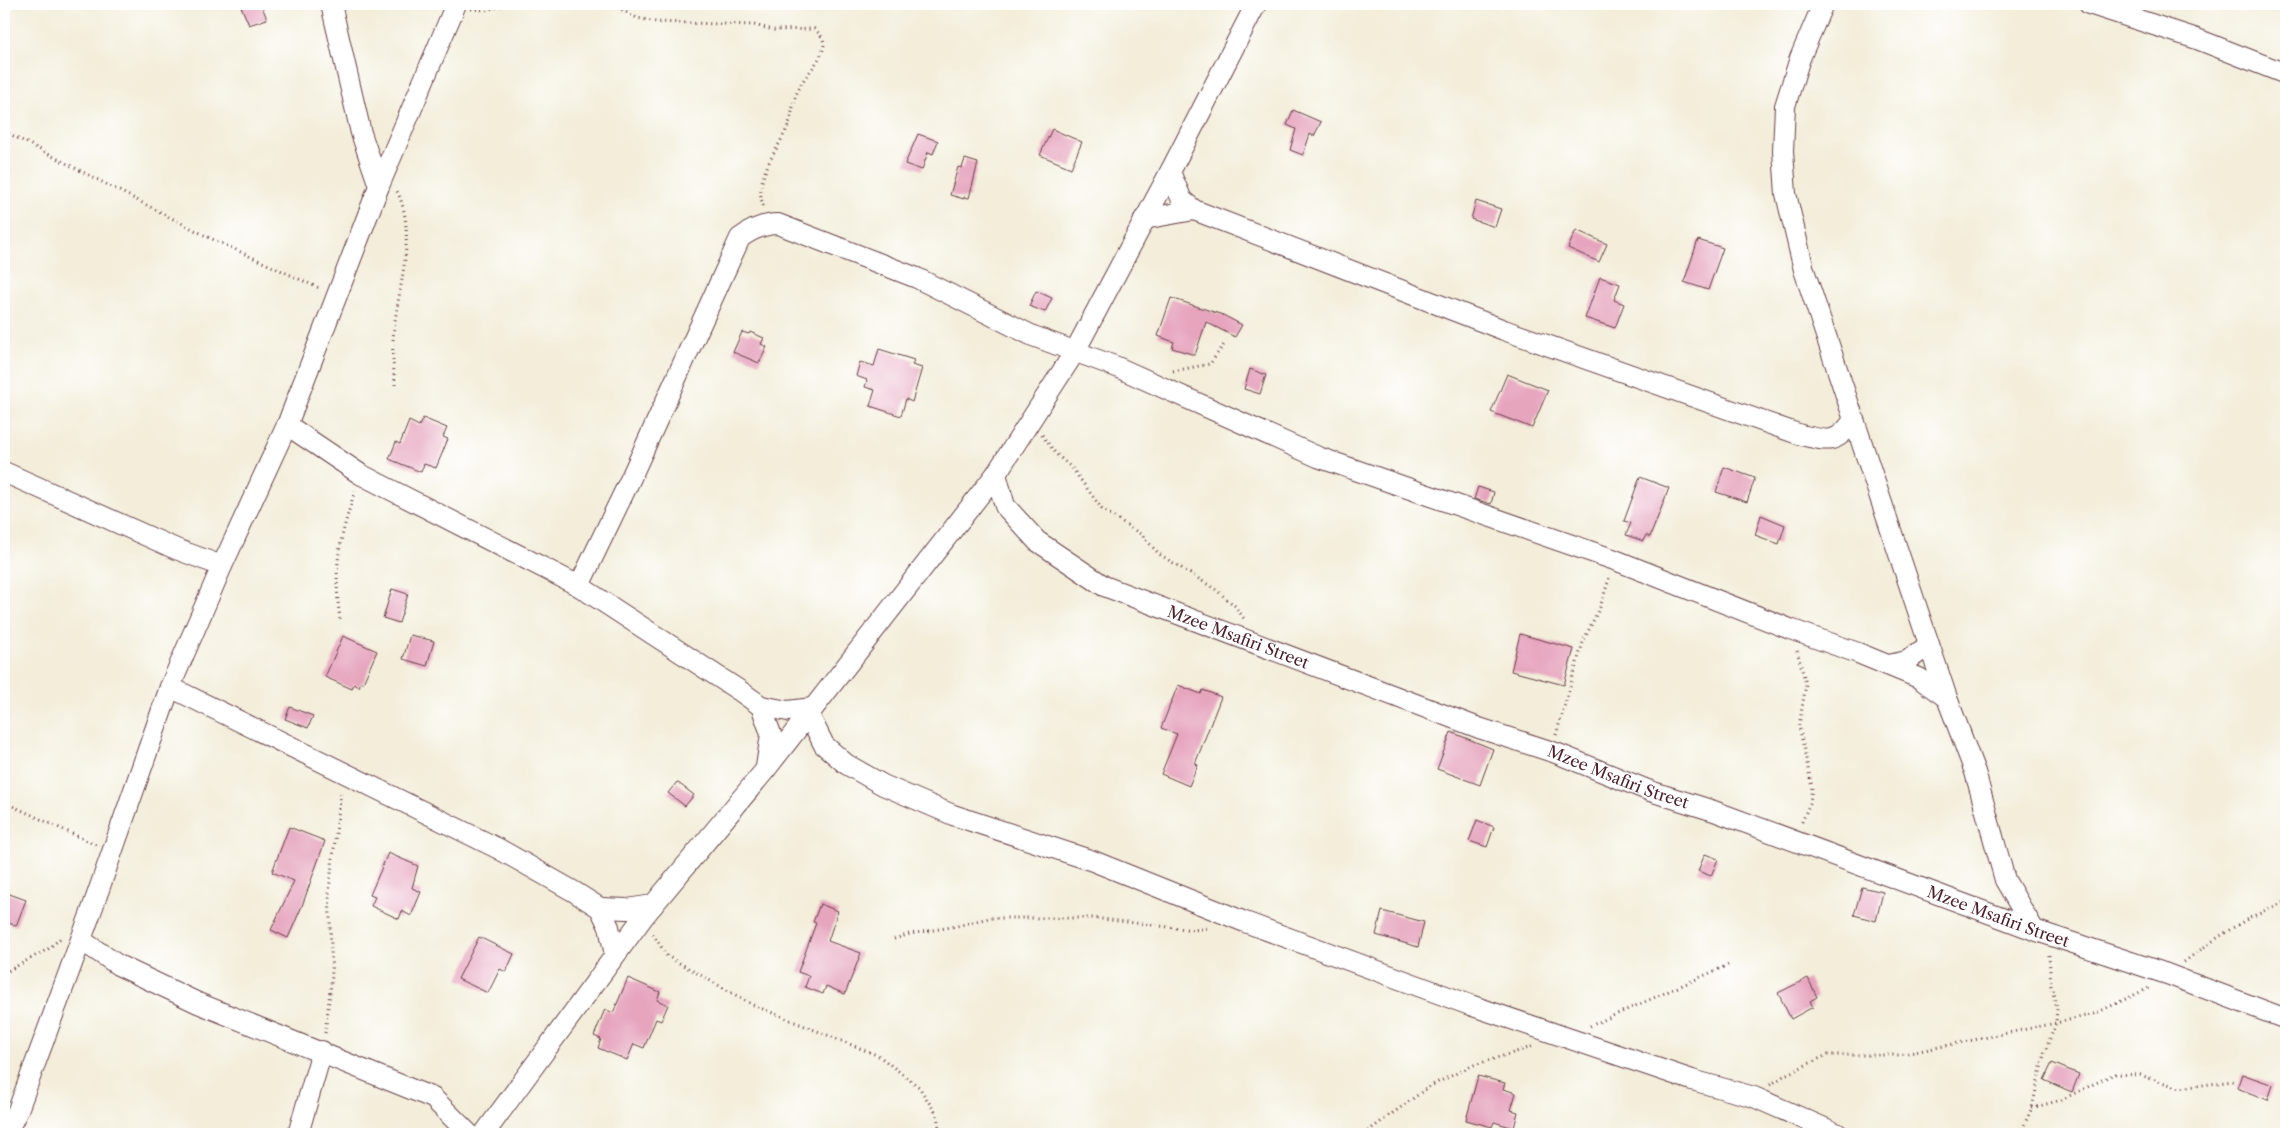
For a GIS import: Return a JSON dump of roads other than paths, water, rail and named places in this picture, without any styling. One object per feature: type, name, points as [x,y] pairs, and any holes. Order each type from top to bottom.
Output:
[{"type":"street","points":[[331,4],[361,133],[382,177]]},
{"type":"street","points":[[484,1134],[648,910],[766,769],[996,474],[1074,353],[1256,4]]},
{"type":"street","points":[[1823,4],[1800,58],[1785,106],[1784,151],[1786,185],[1804,270],[1947,698],[1975,772],[2004,880],[2041,932]]},
{"type":"street","points":[[2089,4],[2197,39],[2286,74]]},
{"type":"street","points":[[6,1134],[18,1110],[81,940],[170,687],[222,566],[287,425],[382,177],[456,6]]},
{"type":"street","points":[[1170,172],[1182,200],[1194,210],[1504,330],[1801,436],[1826,441],[1836,438],[1844,433],[1853,420]]},
{"type":"street","points":[[1144,219],[1194,210]]},
{"type":"street","points":[[579,586],[740,238],[750,230],[767,224],[778,224],[917,278],[1033,336],[1074,353],[1117,367],[1318,457],[1615,560],[1790,629],[1889,665],[1919,678],[1947,698]]},
{"type":"street","points":[[287,425],[360,474],[579,586],[692,657],[761,706],[788,711],[810,711]]},
{"type":"street","points":[[276,451],[318,445]]},
{"type":"street","points":[[4,472],[176,549],[222,566]]},
{"type":"street","name":"Mzee Msafiri Street","points":[[996,474],[1005,506],[1037,541],[1104,586],[1479,728],[1556,753],[1650,790],[1714,811],[2041,932],[2167,974],[2286,1019]]},
{"type":"street","points":[[1889,665],[1907,661],[1929,645]]},
{"type":"street","points":[[170,687],[499,849],[600,908],[648,910]]},
{"type":"street","points":[[761,706],[771,734],[766,769]]},
{"type":"street","points":[[810,711],[824,745],[846,764],[883,785],[953,815],[1093,861],[1245,922],[1470,1005],[1692,1080],[1754,1097],[1838,1134]]},
{"type":"street","points":[[600,908],[609,927],[615,955]]},
{"type":"street","points":[[81,940],[118,965],[198,1002],[322,1051],[433,1098],[468,1134]]},
{"type":"street","points":[[298,1134],[322,1051]]}]
